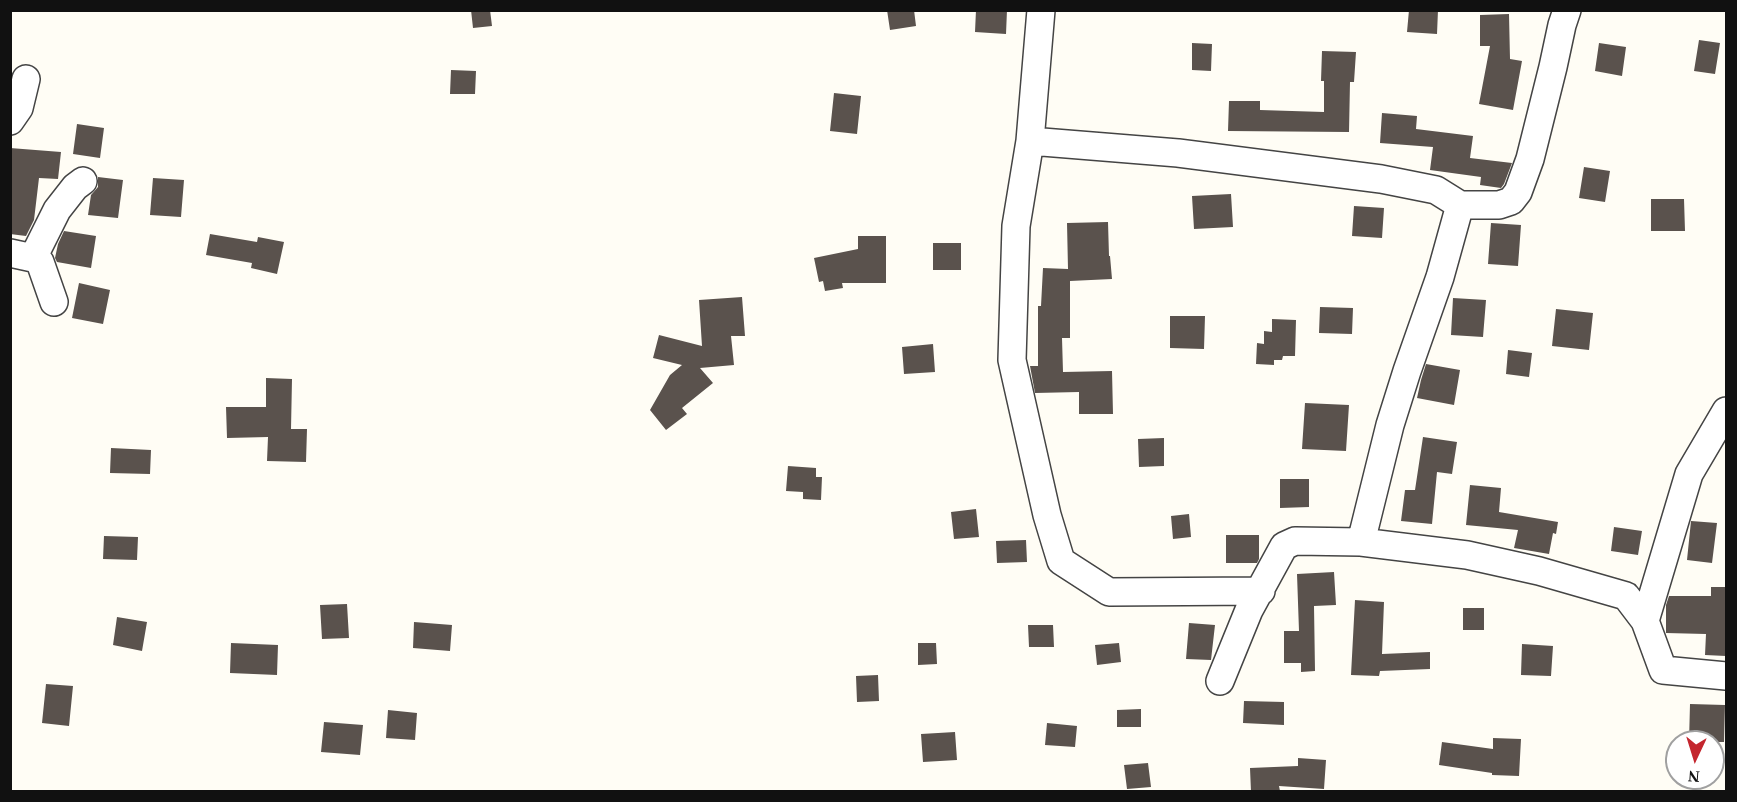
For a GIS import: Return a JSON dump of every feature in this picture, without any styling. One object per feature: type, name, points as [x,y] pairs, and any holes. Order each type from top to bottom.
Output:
[{"type":"street","points":[[1041,10],[1030,141],[1016,226],[1012,360],[1047,515],[1061,561],[1109,592],[1261,591]]},
{"type":"street","points":[[1030,141],[1178,153],[1381,179],[1436,190],[1460,205],[1499,205],[1511,201],[1518,192],[1530,159],[1567,10]]},
{"type":"street","points":[[10,121],[19,108],[26,79]]},
{"type":"street","points":[[54,302],[40,262],[22,255],[82,181]]},
{"type":"street","points":[[1361,542],[1390,425],[1440,277],[1460,205]]},
{"type":"street","points":[[1644,621],[1689,474],[1726,411]]},
{"type":"street","points":[[1220,681],[1249,610],[1284,546],[1295,541],[1361,542],[1467,555],[1539,571],[1626,596],[1644,621],[1663,670],[1726,676]]},
{"type":"building","points":[[471,10],[490,10],[492,26],[473,28]]},
{"type":"building","points":[[887,10],[914,10],[916,26],[890,30]]},
{"type":"building","points":[[976,10],[1007,10],[1006,34],[975,32]]},
{"type":"building","points":[[1409,10],[1438,10],[1437,34],[1407,32]]},
{"type":"building","points":[[1509,14],[1510,59],[1522,61],[1513,110],[1479,104],[1490,46],[1480,46],[1480,15]]},
{"type":"building","points":[[1699,40],[1720,43],[1715,74],[1694,71]]},
{"type":"building","points":[[1192,43],[1212,44],[1211,71],[1192,70]]},
{"type":"building","points":[[1599,43],[1626,47],[1622,76],[1595,71]]},
{"type":"building","points":[[1322,51],[1356,52],[1354,82],[1350,82],[1349,132],[1228,131],[1229,101],[1260,101],[1260,110],[1324,112],[1324,81],[1321,81]]},
{"type":"building","points":[[451,70],[476,71],[475,94],[450,94]]},
{"type":"building","points":[[834,93],[861,96],[857,134],[830,131]]},
{"type":"building","points":[[1382,113],[1417,116],[1416,129],[1473,136],[1470,158],[1512,163],[1504,184],[1501,188],[1480,185],[1481,177],[1430,170],[1433,147],[1380,143]]},
{"type":"building","points":[[77,124],[104,128],[100,158],[73,154]]},
{"type":"building","points":[[10,148],[61,152],[58,179],[39,178],[34,220],[26,236],[10,234]]},
{"type":"building","points":[[1584,167],[1610,171],[1605,202],[1579,198]]},
{"type":"building","points":[[98,177],[123,180],[118,218],[88,215],[91,195],[98,187]]},
{"type":"building","points":[[153,178],[184,180],[181,217],[150,215]]},
{"type":"building","points":[[1231,194],[1233,227],[1194,229],[1192,196]]},
{"type":"building","points":[[1651,199],[1684,199],[1685,231],[1651,231]]},
{"type":"building","points":[[1354,206],[1384,208],[1382,238],[1352,236]]},
{"type":"building","points":[[1108,222],[1112,279],[1070,281],[1070,338],[1062,338],[1063,372],[1112,371],[1113,414],[1079,414],[1079,392],[1035,393],[1030,366],[1038,366],[1038,306],[1041,306],[1043,268],[1068,269],[1067,223]]},
{"type":"building","points":[[1491,223],[1521,225],[1518,266],[1488,264]]},
{"type":"building","points":[[64,231],[96,236],[91,268],[57,262],[55,258],[58,244]]},
{"type":"building","points":[[210,234],[257,242],[258,237],[284,242],[277,274],[251,268],[252,263],[206,255]]},
{"type":"building","points":[[858,236],[886,236],[886,283],[842,283],[843,288],[825,291],[823,281],[819,282],[814,258],[858,249]]},
{"type":"building","points":[[933,243],[961,243],[961,270],[933,270]]},
{"type":"building","points":[[79,283],[110,290],[103,324],[72,318]]},
{"type":"building","points":[[742,297],[745,336],[731,336],[734,365],[700,368],[713,383],[682,408],[687,414],[666,430],[650,410],[670,375],[682,365],[653,358],[659,335],[702,346],[699,300]]},
{"type":"building","points":[[1453,298],[1486,300],[1483,337],[1451,335]]},
{"type":"building","points":[[1320,307],[1353,308],[1352,334],[1319,333]]},
{"type":"building","points":[[1556,309],[1593,313],[1589,350],[1552,346]]},
{"type":"building","points":[[1170,316],[1205,316],[1204,349],[1170,348]]},
{"type":"building","points":[[1272,319],[1296,320],[1295,356],[1283,356],[1282,360],[1274,360],[1274,365],[1256,364],[1257,343],[1264,344],[1264,331],[1272,332]]},
{"type":"building","points":[[933,344],[935,372],[904,374],[902,347]]},
{"type":"building","points":[[1508,350],[1532,353],[1529,377],[1506,374]]},
{"type":"building","points":[[1426,364],[1460,370],[1454,405],[1417,398]]},
{"type":"building","points":[[266,378],[292,379],[291,429],[307,429],[306,462],[267,461],[268,437],[227,438],[226,407],[266,407]]},
{"type":"building","points":[[1305,403],[1349,405],[1346,451],[1302,449]]},
{"type":"building","points":[[1423,437],[1457,442],[1452,474],[1437,472],[1432,524],[1401,521],[1405,490],[1415,490]]},
{"type":"building","points":[[1164,438],[1164,466],[1139,467],[1138,439]]},
{"type":"building","points":[[111,448],[151,450],[150,474],[110,473]]},
{"type":"building","points":[[788,466],[816,468],[816,477],[822,477],[821,500],[803,499],[803,492],[786,491]]},
{"type":"building","points":[[1280,479],[1309,479],[1309,507],[1280,508]]},
{"type":"building","points":[[1470,485],[1501,488],[1499,512],[1558,522],[1556,534],[1553,533],[1549,554],[1514,548],[1518,530],[1466,525]]},
{"type":"building","points":[[976,509],[979,537],[954,539],[951,512]]},
{"type":"building","points":[[1189,514],[1191,537],[1173,539],[1171,516]]},
{"type":"building","points":[[1691,521],[1717,523],[1712,563],[1687,560]]},
{"type":"building","points":[[1614,527],[1642,531],[1638,555],[1611,551]]},
{"type":"building","points":[[1226,535],[1259,535],[1257,563],[1226,563]]},
{"type":"building","points":[[104,536],[138,537],[137,560],[103,559]]},
{"type":"building","points":[[1026,540],[1027,562],[997,563],[996,541]]},
{"type":"building","points":[[1334,572],[1336,605],[1314,606],[1315,671],[1301,672],[1301,663],[1284,663],[1284,631],[1299,631],[1297,574]]},
{"type":"building","points":[[1711,587],[1726,587],[1726,656],[1705,655],[1706,634],[1666,633],[1666,605],[1669,596],[1711,596]]},
{"type":"building","points":[[1355,600],[1384,602],[1382,654],[1430,652],[1430,669],[1380,671],[1379,676],[1351,675]]},
{"type":"building","points":[[347,604],[349,638],[322,639],[320,605]]},
{"type":"building","points":[[1463,608],[1484,608],[1484,630],[1463,630]]},
{"type":"building","points":[[117,617],[147,622],[142,651],[113,645]]},
{"type":"building","points":[[414,622],[452,625],[450,651],[413,648]]},
{"type":"building","points":[[1189,623],[1215,625],[1211,660],[1186,659]]},
{"type":"building","points":[[1028,625],[1053,625],[1054,647],[1029,647]]},
{"type":"building","points":[[231,643],[278,645],[277,675],[230,673]]},
{"type":"building","points":[[918,643],[936,643],[937,664],[918,665]]},
{"type":"building","points":[[1119,643],[1121,662],[1097,665],[1095,645]]},
{"type":"building","points":[[1522,644],[1553,646],[1551,676],[1521,675]]},
{"type":"building","points":[[878,675],[879,701],[857,702],[856,676]]},
{"type":"building","points":[[46,684],[73,686],[69,726],[42,723]]},
{"type":"building","points":[[1244,701],[1284,702],[1284,725],[1243,723]]},
{"type":"building","points":[[1690,704],[1725,705],[1724,730],[1689,730]]},
{"type":"building","points":[[1141,709],[1141,727],[1117,727],[1117,710]]},
{"type":"building","points":[[388,710],[417,713],[415,740],[386,738]]},
{"type":"building","points":[[324,722],[363,725],[360,755],[321,752]]},
{"type":"building","points":[[1047,723],[1077,726],[1075,747],[1045,745]]},
{"type":"building","points":[[955,732],[957,760],[923,762],[921,734]]},
{"type":"building","points":[[1493,738],[1521,739],[1519,776],[1492,775],[1492,773],[1439,765],[1442,742],[1493,749]]},
{"type":"building","points":[[1298,758],[1326,760],[1324,789],[1279,786],[1280,791],[1251,792],[1250,768],[1298,766]]},
{"type":"building","points":[[1148,763],[1151,787],[1127,789],[1124,765]]}]
